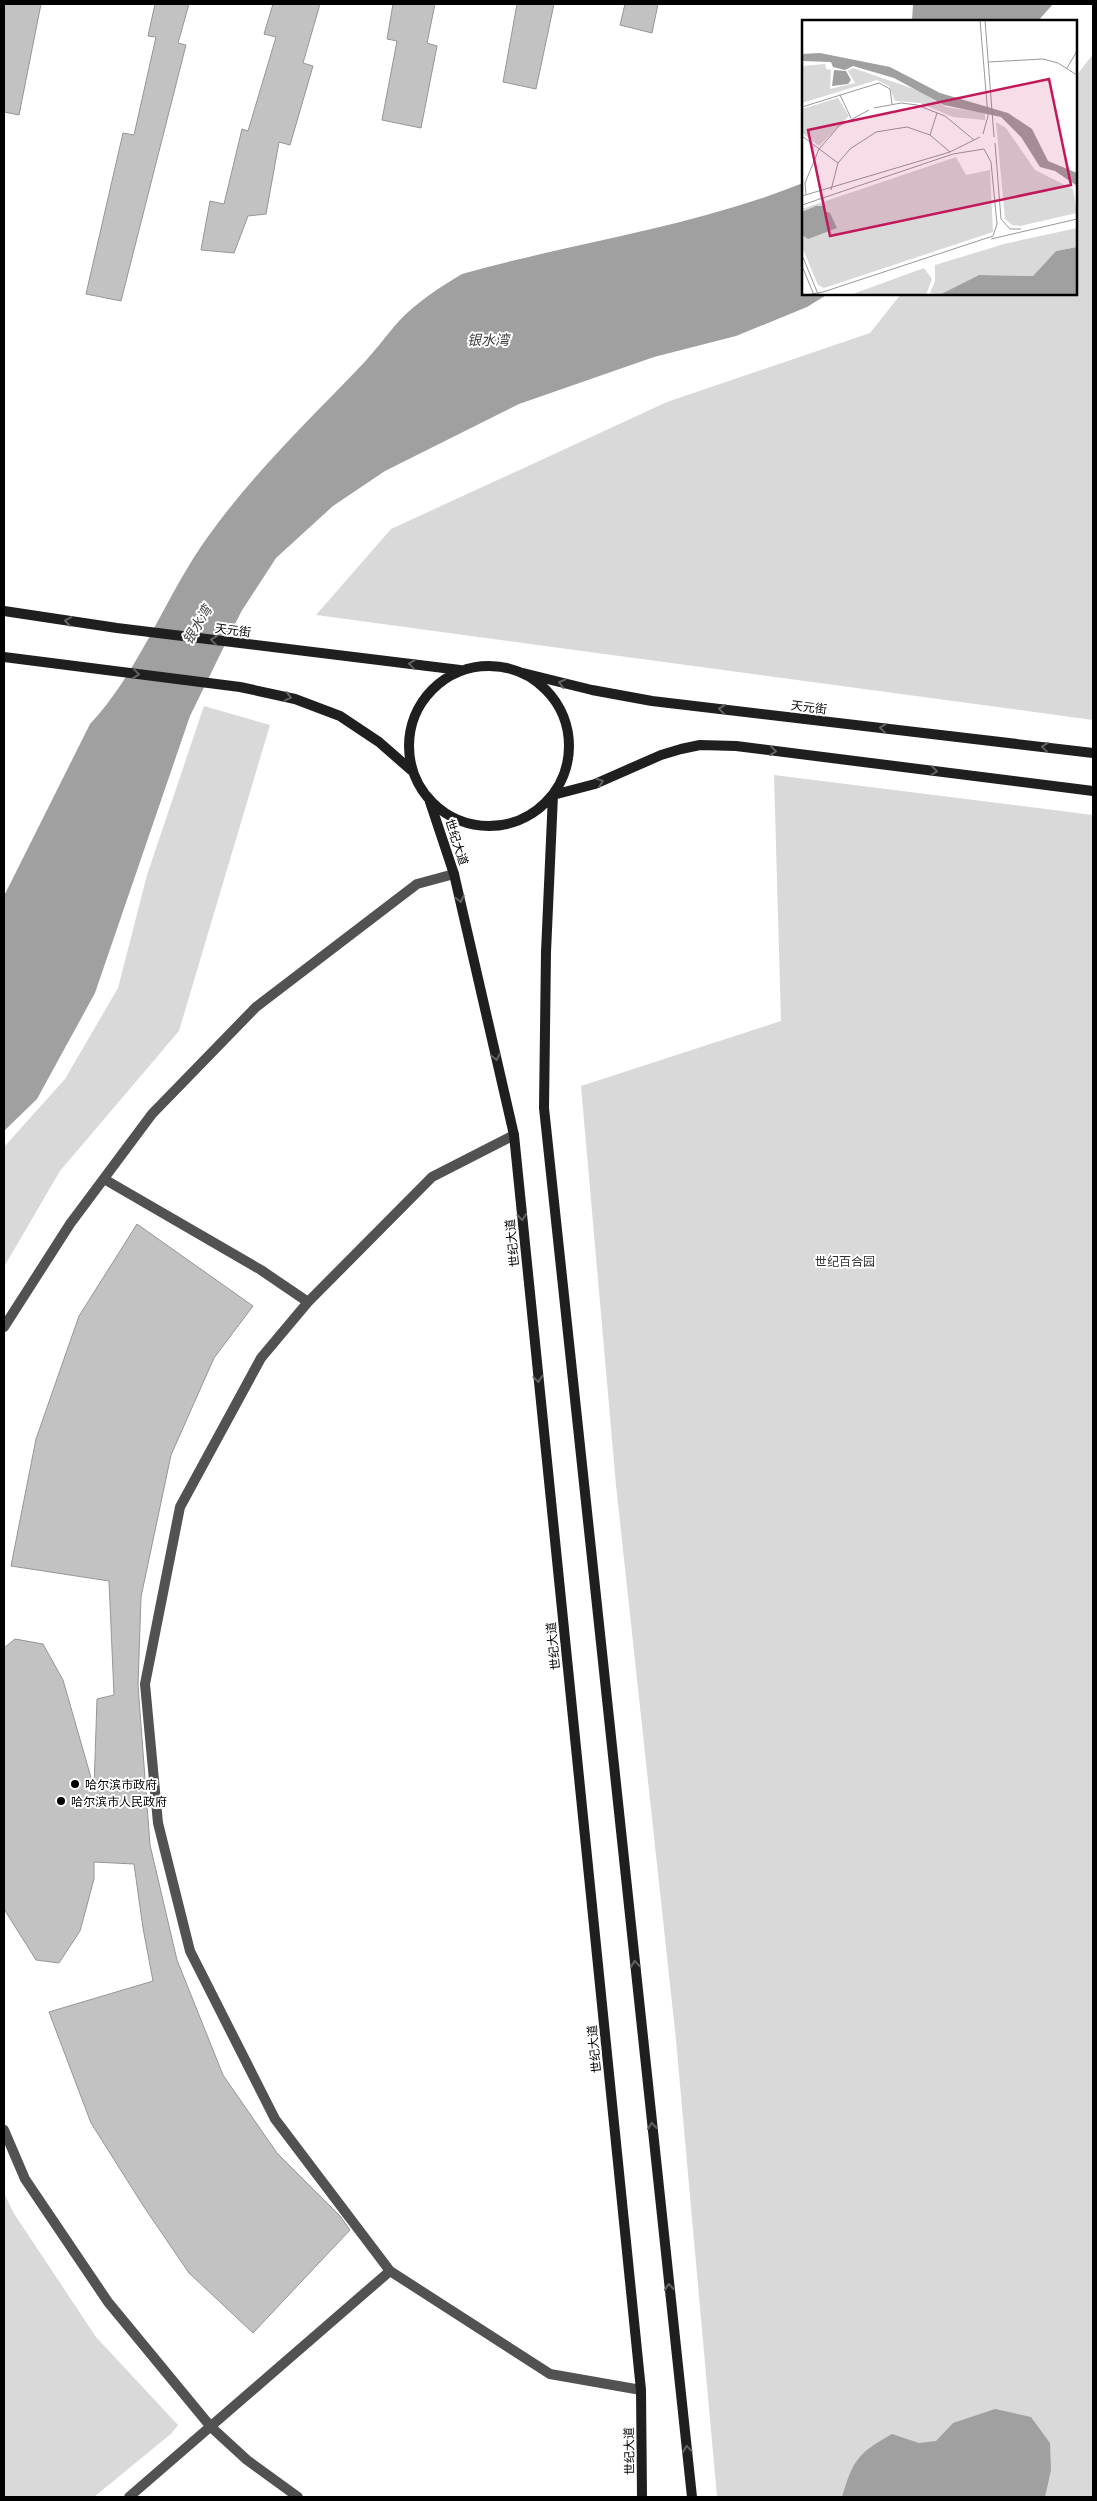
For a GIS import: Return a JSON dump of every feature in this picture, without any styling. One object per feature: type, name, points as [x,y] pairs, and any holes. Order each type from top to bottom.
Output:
[{"type":"main road","name":"天元街","points":[[4,611],[117,628],[460,670]]},
{"type":"main road","points":[[4,657],[240,687],[295,699],[340,716],[379,742],[411,770]]},
{"type":"main road","points":[[481,666],[503,666],[523,673],[543,686],[558,705],[567,727],[569,750],[563,776],[553,795],[536,811],[516,822],[493,827],[470,825],[449,816],[430,802],[419,787],[411,770],[408,751],[411,726],[421,702],[438,683],[460,670],[481,666]]},
{"type":"main road","name":"天元街","points":[[523,673],[592,690],[652,701],[1093,753]]},
{"type":"main road","points":[[553,795],[595,784],[661,755],[700,745],[736,746],[1093,791]]},
{"type":"main road","points":[[553,795],[546,952],[544,1108],[692,2497]]},
{"type":"main road","name":"世纪大道","points":[[430,802],[454,874],[514,1135],[641,2390],[642,2497]]},
{"type":"lane","points":[[4,1327],[70,1224],[152,1114],[256,1007],[417,884],[454,874]]},
{"type":"lane","points":[[514,1135],[432,1176],[308,1302],[261,1358],[180,1507],[145,1684],[158,1823],[190,1951],[275,2119],[390,2272],[550,2374],[641,2390]]},
{"type":"lane","points":[[104,1179],[261,1270],[308,1302]]},
{"type":"lane","points":[[4,2130],[25,2179],[108,2302],[210,2427],[248,2460],[298,2497]]},
{"type":"lane","points":[[129,2497],[390,2272]]},
{"type":"green space","points":[[1093,54],[1093,720],[316,615],[391,529],[667,402],[870,333],[900,295],[1077,295],[1077,75]]},
{"type":"green space","points":[[204,706],[270,725],[179,1031],[60,1171],[4,1267],[4,1147],[65,1079],[118,988],[147,875]]},
{"type":"green space","name":"世纪百合园","points":[[774,775],[1093,815],[1093,2497],[717,2497],[676,2040],[616,1485],[581,1086],[781,1021]]},
{"type":"green space","points":[[4,2193],[13,2212],[96,2337],[178,2425],[172,2433],[94,2497],[4,2497]]},
{"type":"water","points":[[913,4],[1053,4],[1039,20],[912,20]]},
{"type":"water","name":"银水湾","points":[[802,183],[802,295],[826,295],[807,307],[736,336],[654,357],[519,404],[385,471],[333,506],[276,558],[241,612],[190,716],[95,993],[37,1099],[4,1131],[4,896],[90,724],[122,683],[186,570],[217,524],[236,500],[295,434],[363,364],[413,307],[462,274],[677,223],[762,198]]},
{"type":"water","points":[[995,2409],[1031,2417],[1050,2443],[1051,2470],[1045,2497],[842,2497],[850,2474],[858,2459],[871,2447],[892,2434],[919,2443],[936,2441],[953,2423]]},
{"type":"building","points":[[4,4],[41,4],[19,115],[4,112]]},
{"type":"building","points":[[155,4],[189,4],[178,43],[186,45],[121,301],[86,294],[123,133],[134,135],[156,37],[148,36]]},
{"type":"building","points":[[273,4],[320,4],[303,63],[313,66],[290,145],[279,142],[266,214],[248,216],[234,253],[201,250],[210,201],[224,204],[242,129],[248,131],[276,37],[264,34]]},
{"type":"building","points":[[393,4],[435,4],[427,43],[437,46],[421,128],[382,120],[397,41],[387,39]]},
{"type":"building","points":[[517,4],[554,4],[536,89],[503,82]]},
{"type":"building","points":[[625,4],[658,4],[652,33],[620,25]]},
{"type":"building","name":"哈尔滨市政府","points":[[137,1224],[253,1306],[214,1358],[171,1455],[141,1597],[138,1685],[150,1845],[177,1960],[223,2075],[277,2153],[340,2216],[350,2230],[253,2333],[189,2273],[144,2207],[91,2123],[49,2012],[153,1981],[134,1864],[94,1862],[94,1879],[80,1931],[59,1963],[36,1960],[4,1909],[4,1648],[15,1639],[43,1644],[63,1680],[94,1788],[97,1699],[114,1695],[109,1581],[11,1566],[36,1439],[79,1316]]},
{"type":"place","name":"哈尔滨市政府","points":[[75,1784]]},
{"type":"place","name":"哈尔滨市人民政府","points":[[61,1801]]}]
